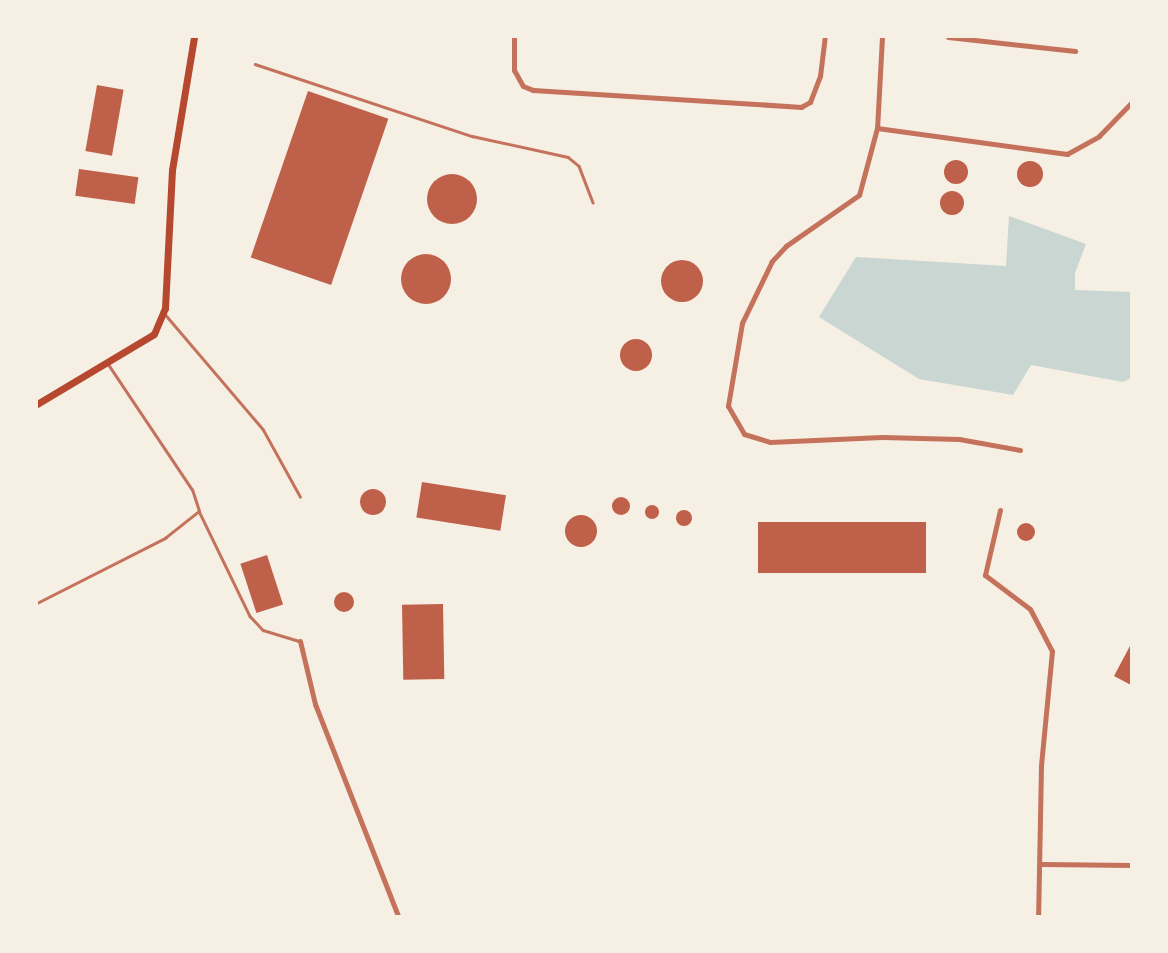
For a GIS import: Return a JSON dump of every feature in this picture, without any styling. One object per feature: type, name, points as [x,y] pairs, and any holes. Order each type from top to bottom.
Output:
[{"type":"main road","points":[[37,404],[154,334],[163,312],[172,170],[194,37]]},
{"type":"street","points":[[514,37],[514,70],[523,86],[533,90],[801,107],[810,102],[820,76],[825,37]]},
{"type":"street","points":[[882,37],[877,128],[859,195],[786,246],[772,261],[742,323],[728,406],[744,434],[769,442],[959,439],[1020,450]]},
{"type":"street","points":[[948,37],[1075,51]]},
{"type":"street","points":[[877,128],[1068,154],[1099,136],[1131,103]]},
{"type":"street","points":[[1000,509],[985,575],[1030,609],[1052,651],[1041,766],[1042,864],[1038,916]]},
{"type":"street","points":[[300,641],[314,704],[398,916]]},
{"type":"street","points":[[1042,864],[1131,865]]},
{"type":"lane","points":[[255,64],[472,136],[568,157],[579,166],[593,202]]},
{"type":"lane","points":[[163,312],[262,429],[300,496]]},
{"type":"lane","points":[[107,363],[192,490],[199,511],[250,615],[263,630],[300,641]]},
{"type":"lane","points":[[37,603],[165,538],[199,511]]},
{"type":"shaded area","points":[[1009,216],[1086,244],[1075,273],[1075,290],[1131,292],[1131,378],[1123,382],[1031,365],[1013,395],[919,379],[819,317],[856,257],[1006,266]]},
{"type":"building","points":[[97,85],[124,90],[112,156],[85,151]]},
{"type":"building","points":[[308,91],[388,119],[331,285],[251,257]]},
{"type":"building","points":[[956,160],[967,167],[968,172],[961,183],[956,184],[945,177],[944,172],[951,161]]},
{"type":"building","points":[[1030,161],[1039,165],[1043,174],[1039,183],[1030,187],[1021,183],[1017,174],[1021,165]]},
{"type":"building","points":[[79,169],[138,177],[135,204],[75,196]]},
{"type":"building","points":[[452,174],[470,181],[477,199],[470,217],[452,224],[434,217],[427,199],[434,181]]},
{"type":"building","points":[[952,191],[960,195],[964,203],[960,211],[952,215],[944,211],[940,203],[944,195]]},
{"type":"building","points":[[416,255],[436,255],[450,269],[450,289],[436,303],[416,303],[402,289],[402,269]]},
{"type":"building","points":[[682,260],[697,266],[703,281],[697,296],[682,302],[667,296],[661,281],[667,266]]},
{"type":"building","points":[[636,339],[647,344],[652,355],[647,366],[636,371],[625,366],[620,355],[625,344]]},
{"type":"building","points":[[422,482],[506,495],[500,531],[416,518]]},
{"type":"building","points":[[373,489],[382,493],[386,502],[382,511],[373,515],[364,511],[360,502],[364,493]]},
{"type":"building","points":[[621,497],[627,500],[630,506],[627,512],[621,515],[615,512],[612,506],[615,500]]},
{"type":"building","points":[[649,505],[655,505],[659,512],[655,519],[649,519],[645,515],[645,509]]},
{"type":"building","points":[[684,510],[690,512],[690,524],[684,526],[678,524],[676,518],[678,512]]},
{"type":"building","points":[[581,515],[592,520],[597,531],[592,542],[581,547],[570,542],[565,531],[570,520]]},
{"type":"building","points":[[758,522],[926,522],[926,573],[758,573]]},
{"type":"building","points":[[1026,523],[1032,526],[1035,532],[1032,538],[1026,541],[1020,538],[1017,532],[1020,526]]},
{"type":"building","points":[[267,555],[283,604],[256,613],[240,564]]},
{"type":"building","points":[[340,592],[348,592],[354,602],[348,612],[340,612],[334,606],[334,598]]},
{"type":"building","points":[[443,604],[444,679],[403,680],[402,605]]},
{"type":"building","points":[[1131,644],[1131,685],[1114,676]]}]
